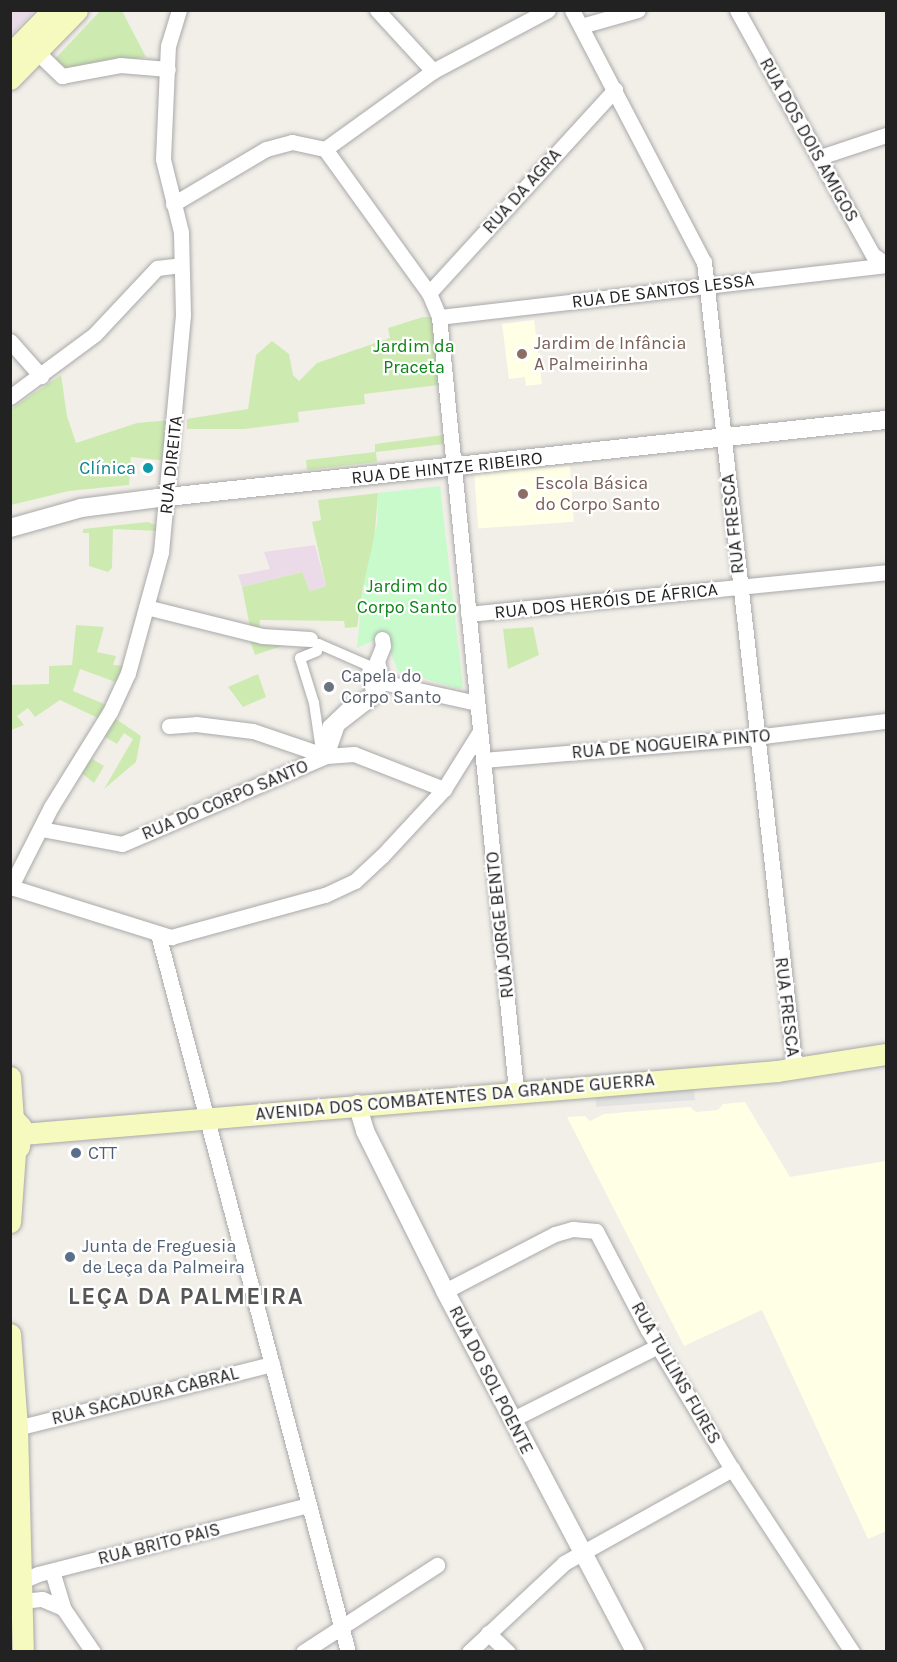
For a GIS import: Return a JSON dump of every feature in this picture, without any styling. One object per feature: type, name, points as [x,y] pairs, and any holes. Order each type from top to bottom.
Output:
[{"type":"main road","points":[[10,54],[53,10]]},
{"type":"main road","points":[[10,79],[77,10]]},
{"type":"main road","name":"AVENIDA DOS COMBATENTES DA GRANDE GUERRA","points":[[14,1135],[516,1090],[795,1069],[886,1054]]},
{"type":"main road","points":[[10,1077],[14,1135],[10,1222]]},
{"type":"main road","points":[[10,1334],[17,1428],[18,1590],[23,1652]]},
{"type":"street","name":"RUA DIREITA","points":[[11,887],[41,829],[115,702],[128,673],[162,552],[169,497],[182,327],[181,232],[163,159],[168,46],[179,10]]},
{"type":"street","points":[[377,10],[433,71]]},
{"type":"street","points":[[325,149],[433,71],[548,10]]},
{"type":"street","name":"RUA FRESCA","points":[[572,10],[704,262],[754,737],[795,1069]]},
{"type":"street","points":[[581,26],[638,10]]},
{"type":"street","name":"RUA DOS DOIS AMIGOS","points":[[737,10],[873,255],[886,264]]},
{"type":"street","points":[[37,52],[62,76],[120,65],[168,69]]},
{"type":"street","name":"RUA DA AGRA","points":[[429,293],[615,89]]},
{"type":"street","points":[[820,157],[886,135]]},
{"type":"street","points":[[173,204],[266,149],[292,142],[325,149],[429,293],[439,317],[483,760]]},
{"type":"street","name":"RUA DE SANTOS LESSA","points":[[439,317],[886,264]]},
{"type":"street","points":[[10,398],[95,334],[157,268],[181,265]]},
{"type":"street","points":[[10,341],[41,376]]},
{"type":"street","name":"RUA DE HINTZE RIBEIRO","points":[[10,528],[81,508],[169,497],[886,420]]},
{"type":"street","name":"RUA DOS HERÓIS DE ÁFRICA","points":[[468,614],[886,572]]},
{"type":"street","points":[[146,607],[262,636],[309,639]]},
{"type":"street","points":[[382,639],[383,646],[377,661],[382,682],[477,703]]},
{"type":"street","points":[[320,644],[367,665],[371,694],[349,705],[328,725],[321,750],[314,703],[300,658],[316,651],[320,644]]},
{"type":"street","name":"RUA DO CORPO SANTO","points":[[41,829],[122,844],[326,756],[337,724],[372,697],[382,682]]},
{"type":"street","name":"RUA DE NOGUEIRA PINTO","points":[[483,760],[754,737],[886,721]]},
{"type":"street","points":[[169,726],[243,729],[326,756],[354,754],[444,789]]},
{"type":"street","points":[[11,887],[171,937],[194,933],[341,890],[382,856],[444,789],[479,733]]},
{"type":"street","name":"RUA JORGE BENTO","points":[[483,760],[516,1090]]},
{"type":"street","points":[[158,934],[204,1118],[348,1652]]},
{"type":"street","name":"RUA DO SOL POENTE","points":[[357,1104],[365,1131],[445,1291],[580,1554],[635,1652]]},
{"type":"street","name":"RUA TULLINS FURES","points":[[445,1291],[555,1234],[573,1229],[596,1231],[658,1346],[732,1469],[852,1652]]},
{"type":"street","points":[[511,1420],[658,1346]]},
{"type":"street","name":"RUA SACADURA CABRAL","points":[[17,1428],[272,1364]]},
{"type":"street","points":[[469,1652],[564,1563],[732,1469]]},
{"type":"street","name":"RUA BRITO PAIS","points":[[18,1590],[52,1572],[308,1505]]},
{"type":"street","points":[[303,1652],[438,1564]]},
{"type":"street","points":[[52,1572],[63,1608],[93,1652]]},
{"type":"street","points":[[18,1590],[63,1608]]},
{"type":"street","points":[[488,1633],[508,1652]]},
{"type":"shaded area","points":[[10,11],[34,11],[11,35]]},
{"type":"shaded area","name":"Jardim de Infância A Palmeirinha","points":[[534,320],[542,384],[526,386],[525,377],[509,379],[502,324]]},
{"type":"shaded area","name":"Escola Básica do Corpo Santo","points":[[570,466],[574,522],[478,529],[474,473]]},
{"type":"shaded area","points":[[315,545],[326,586],[310,591],[301,572],[242,587],[238,575],[270,569],[264,552]]},
{"type":"shaded area","points":[[694,1087],[695,1100],[596,1107],[595,1094]]},
{"type":"shaded area","points":[[745,1102],[790,1177],[886,1161],[886,1531],[868,1539],[762,1310],[684,1346],[567,1117],[585,1116],[590,1121],[604,1114],[690,1107],[696,1112],[718,1110],[723,1104]]},
{"type":"green space","points":[[101,10],[122,11],[146,57],[68,70],[53,61]]},
{"type":"green space","name":"Jardim da Praceta","points":[[423,317],[439,317],[447,384],[364,394],[365,404],[298,412],[299,422],[244,429],[187,429],[187,419],[248,409],[256,355],[272,341],[289,354],[293,375],[299,381],[317,363],[390,338],[388,328]]},
{"type":"green space","points":[[61,375],[67,416],[76,443],[137,423],[170,420],[167,461],[131,457],[129,485],[69,491],[11,505],[11,409]]},
{"type":"green space","points":[[443,435],[444,444],[376,452],[377,462],[307,470],[306,460],[375,452],[375,444]]},
{"type":"green space","name":"Jardim do Corpo Santo","points":[[440,486],[463,687],[460,689],[398,671],[384,636],[357,648],[363,587],[377,524],[378,493]]},
{"type":"green space","points":[[378,493],[373,556],[363,587],[357,627],[345,628],[344,621],[260,620],[259,632],[250,627],[242,587],[302,572],[310,591],[326,586],[312,522],[321,520],[318,500]]},
{"type":"green space","points":[[147,522],[156,525],[159,531],[113,529],[112,568],[108,572],[89,566],[89,533],[83,533],[83,529]]},
{"type":"green space","points":[[76,625],[104,627],[97,652],[116,656],[113,665],[127,666],[118,683],[80,669],[73,691],[109,706],[100,719],[60,700],[35,717],[28,708],[17,716],[24,725],[11,730],[10,685],[49,684],[49,666],[72,665]]},
{"type":"green space","points":[[533,627],[539,655],[508,669],[503,629]]},
{"type":"green space","points":[[248,635],[281,642],[282,646],[255,655]]},
{"type":"green space","points":[[258,674],[266,697],[243,707],[228,687]]},
{"type":"green space","points":[[113,717],[141,736],[136,762],[104,789],[133,739],[124,733],[117,744],[102,735]]},
{"type":"green space","points":[[89,757],[104,766],[94,783],[79,771]]},
{"type":"place","name":"Jardim de Infância A Palmeirinha","points":[[522,354]]},
{"type":"place","name":"Clínica","points":[[148,468]]},
{"type":"place","name":"Escola Básica do Corpo Santo","points":[[523,494]]},
{"type":"place","name":"Capela do Corpo Santo","points":[[329,687]]},
{"type":"place","name":"CTT","points":[[76,1153]]},
{"type":"place","name":"Junta de Freguesia de Leça da Palmeira","points":[[70,1257]]},
{"type":"district","name":"LEÇA DA PALMEIRA","points":[[186,1297]]}]
